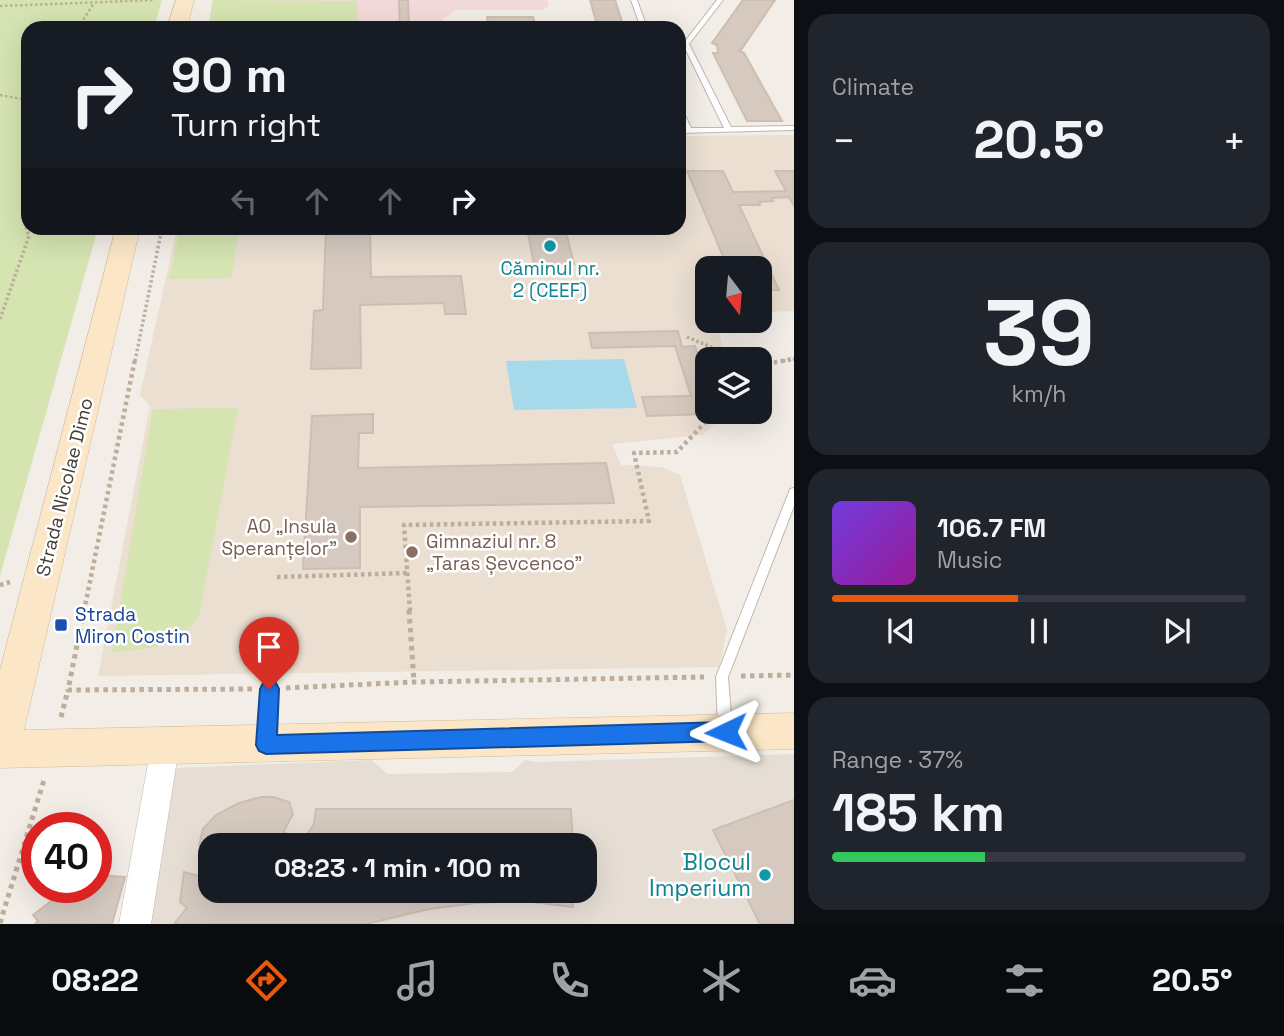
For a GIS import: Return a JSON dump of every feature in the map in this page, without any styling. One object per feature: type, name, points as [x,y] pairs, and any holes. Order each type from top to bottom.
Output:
[{"type":"main road","points":[[179,21],[185,0]]},
{"type":"main road","name":"Strada Nicolae Dimo","points":[[0,747],[126,235]]},
{"type":"main road","points":[[0,747],[52,749],[266,745],[794,731]]},
{"type":"street","points":[[135,924],[165,747]]},
{"type":"lane","points":[[634,0],[642,21]]},
{"type":"lane","points":[[720,0],[686,44],[729,130]]},
{"type":"lane","points":[[686,131],[794,128]]},
{"type":"lane","points":[[726,732],[722,677],[794,492]]},
{"type":"lane","points":[[266,745],[269,689]]},
{"type":"path","points":[[0,6],[155,0]]},
{"type":"path","points":[[83,21],[95,2]]},
{"type":"path","points":[[0,95],[21,99]]},
{"type":"path","points":[[0,319],[29,235]]},
{"type":"path","points":[[0,923],[68,690],[161,235]]},
{"type":"path","points":[[687,337],[711,347]]},
{"type":"path","points":[[772,363],[794,359]]},
{"type":"path","points":[[414,682],[404,525],[649,521],[634,453],[677,452],[704,424]]},
{"type":"path","points":[[277,577],[407,573]]},
{"type":"path","points":[[68,690],[269,689],[414,682],[794,675]]},
{"type":"shaded area","points":[[213,0],[548,0],[549,6],[542,10],[456,10],[443,21],[209,21]]},
{"type":"shaded area","points":[[794,135],[794,311],[772,312],[772,256],[695,256],[695,333],[719,333],[723,347],[695,347],[695,424],[714,424],[703,435],[612,444],[621,465],[661,467],[680,475],[727,630],[719,667],[98,676],[150,406],[140,395],[175,235],[686,235],[686,136]]},
{"type":"shaded area","points":[[794,754],[794,924],[148,924],[173,771],[177,768],[372,760],[387,774],[512,772],[525,760],[536,762]]},
{"type":"green space","points":[[0,0],[162,0],[156,21],[21,21],[21,235],[96,235],[0,576]]},
{"type":"green space","points":[[213,0],[357,1],[358,21],[209,21]]},
{"type":"green space","points":[[178,235],[238,235],[231,278],[169,279]]},
{"type":"green space","points":[[238,408],[199,617],[180,636],[170,641],[149,648],[112,652],[153,409]]},
{"type":"water","points":[[624,359],[637,408],[514,410],[506,361]]},
{"type":"building","points":[[399,0],[408,0],[409,21],[400,21]]},
{"type":"building","points":[[590,0],[615,0],[622,21],[596,21]]},
{"type":"building","points":[[743,0],[775,0],[741,50],[738,50],[744,53],[782,121],[747,121],[713,53],[718,53],[717,45],[712,43]]},
{"type":"building","points":[[487,17],[533,17],[534,21],[488,21]]},
{"type":"building","points":[[687,171],[723,171],[733,192],[786,191],[775,171],[794,171],[794,206],[789,197],[772,198],[773,201],[759,202],[760,205],[739,205],[763,256],[723,256]]},
{"type":"building","points":[[326,235],[370,235],[371,277],[461,276],[466,314],[445,314],[444,303],[360,305],[361,368],[311,369],[314,311],[323,310]]},
{"type":"building","name":"Căminul nr. 2 (CEEF)","points":[[528,235],[567,235],[574,264],[534,264]]},
{"type":"building","points":[[772,275],[779,290],[772,290]]},
{"type":"building","points":[[678,331],[682,347],[695,347],[695,414],[647,416],[642,397],[691,396],[675,346],[592,348],[589,333]]},
{"type":"building","points":[[373,414],[373,433],[359,433],[358,468],[606,463],[614,503],[360,507],[360,568],[303,569],[312,416]]},
{"type":"building","points":[[261,797],[273,797],[289,802],[293,814],[285,833],[202,833],[216,815],[239,803]]},
{"type":"building","name":"Blocul Imperium","points":[[794,800],[794,924],[760,924],[713,830]]},
{"type":"building","points":[[316,809],[571,809],[572,833],[308,833],[314,824]]},
{"type":"building","points":[[184,872],[198,876],[198,903],[476,903],[429,909],[366,924],[174,924],[187,908],[180,902]]},
{"type":"building","points":[[112,876],[125,877],[112,924],[35,924],[38,921],[33,915],[49,903],[112,903]]},
{"type":"building","points":[[540,903],[573,903],[573,907]]},
{"type":"place","name":"Căminul nr. 2 (CEEF)","points":[[550,246]]},
{"type":"place","name":"AO „Insula Speranțelor”","points":[[351,537]]},
{"type":"place","name":"Gimnaziul nr. 8 „Taras Șevcenco”","points":[[412,552]]},
{"type":"place","name":"Strada Miron Costin","points":[[61,625]]},
{"type":"place","name":"Blocul Imperium","points":[[765,875]]},
{"type":"route","points":[[269,689],[266,745],[726,732]]}]
